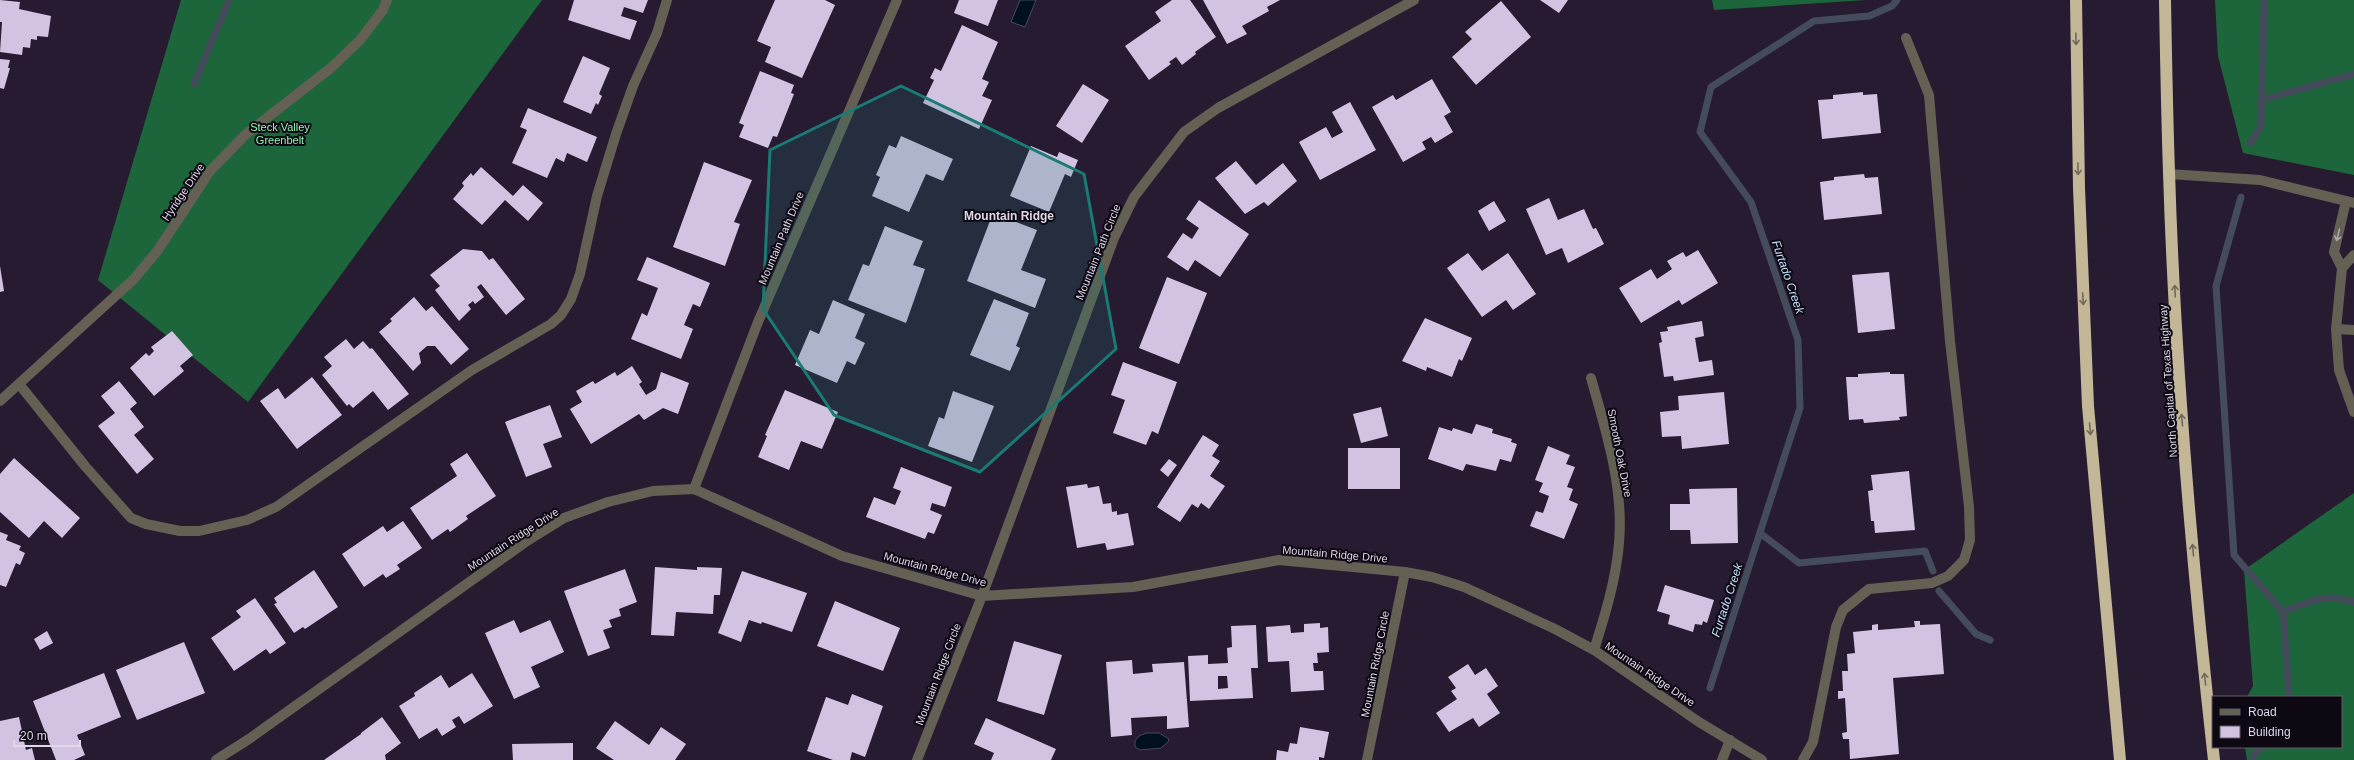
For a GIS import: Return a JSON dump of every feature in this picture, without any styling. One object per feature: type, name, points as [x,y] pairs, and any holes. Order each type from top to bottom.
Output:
[{"type":"highway","points":[[2076,0],[2079,188],[2088,406],[2120,760]]},
{"type":"highway","name":"North Capital of Texas Highway","points":[[2165,0],[2169,174],[2180,396],[2196,587],[2212,741]]},
{"type":"highway","name":"North Capital of Texas Highway","points":[[2213,748],[2214,760]]},
{"type":"street","name":"Hyridge Drive","points":[[0,401],[134,279],[158,250],[210,171],[245,135],[332,67],[360,40],[383,10],[387,0]]},
{"type":"street","points":[[19,384],[85,466],[131,518],[146,524],[180,531],[199,532],[246,520],[276,507],[472,370],[551,324],[561,315],[571,299],[580,274],[595,203],[616,134],[633,86],[657,33],[667,0]]},
{"type":"street","name":"Mountain Path Drive","points":[[694,489],[758,322],[897,0]]},
{"type":"street","name":"Mountain Path Circle","points":[[982,596],[1114,238],[1134,197],[1184,132],[1218,108],[1414,0]]},
{"type":"street","points":[[1803,760],[1813,742],[1836,627],[1843,610],[1869,589],[1932,583],[1948,576],[1964,560],[1970,540],[1969,507],[1950,341],[1929,95],[1906,38]]},
{"type":"street","points":[[2169,174],[2260,180],[2350,202],[2334,252],[2342,268],[2336,329],[2339,370],[2354,412]]},
{"type":"street","points":[[2342,268],[2354,255]]},
{"type":"street","points":[[2336,329],[2354,330]]},
{"type":"street","name":"Smooth Oak Drive","points":[[1591,378],[1607,436],[1618,493],[1619,542],[1612,591],[1594,650]]},
{"type":"street","name":"Mountain Ridge Drive","points":[[216,760],[249,739],[527,541],[564,518],[608,502],[653,491],[694,489],[842,556],[982,596],[1133,587],[1279,560],[1405,572],[1432,577],[1464,587],[1512,608],[1594,650],[1699,722],[1762,760]]},
{"type":"street","name":"Mountain Ridge Circle","points":[[1367,760],[1405,572]]},
{"type":"street","name":"Mountain Ridge Circle","points":[[917,760],[982,596]]},
{"type":"street","points":[[1722,760],[1730,740]]},
{"type":"highlighted area","points":[[901,86],[1084,174],[1116,349],[980,472],[834,415],[763,309],[770,150]]},
{"type":"green space","name":"Steck Valley Greenbelt","points":[[181,0],[542,0],[248,402],[98,280]]},
{"type":"green space","points":[[1712,0],[1866,0],[1714,10]]},
{"type":"green space","points":[[2215,0],[2354,0],[2354,175],[2243,153],[2218,56]]},
{"type":"green space","points":[[2354,493],[2354,760],[2247,760],[2245,748],[2342,748],[2342,696],[2248,696],[2253,686],[2244,570]]},
{"type":"water","points":[[1020,0],[1036,0],[1025,27],[1011,22]]},
{"type":"water","points":[[1146,733],[1159,733],[1169,739],[1168,742],[1161,748],[1140,750],[1135,747],[1135,741],[1139,736]]},
{"type":"building","points":[[0,0],[20,2],[19,9],[51,16],[48,37],[37,36],[37,40],[31,39],[30,48],[23,47],[22,55],[0,52],[2,22],[0,22]]},
{"type":"building","points":[[574,0],[648,0],[643,13],[624,7],[621,16],[637,21],[630,40],[568,20]]},
{"type":"building","points":[[775,0],[825,0],[835,5],[802,78],[765,62],[771,47],[757,41]]},
{"type":"building","points":[[959,0],[998,0],[988,26],[954,13]]},
{"type":"building","points":[[1172,0],[1190,0],[1216,37],[1195,52],[1196,54],[1182,65],[1176,57],[1169,62],[1171,64],[1149,80],[1125,46],[1161,21],[1155,12]]},
{"type":"building","points":[[1203,0],[1280,0],[1267,7],[1269,11],[1242,26],[1247,34],[1227,44]]},
{"type":"building","points":[[1540,0],[1568,0],[1559,13]]},
{"type":"building","points":[[1501,1],[1531,37],[1476,85],[1452,57],[1472,39],[1465,32]]},
{"type":"building","points":[[962,25],[998,42],[982,79],[989,82],[982,96],[992,100],[979,129],[923,103],[934,80],[930,78],[935,68],[941,71]]},
{"type":"building","points":[[583,56],[610,68],[599,94],[602,96],[598,105],[596,103],[591,114],[563,102]]},
{"type":"building","points":[[0,59],[10,60],[8,68],[10,68],[4,89],[0,88]]},
{"type":"building","points":[[760,71],[794,85],[791,93],[794,94],[777,137],[773,136],[768,148],[739,137],[744,125],[739,123]]},
{"type":"building","points":[[1432,79],[1451,112],[1444,116],[1453,132],[1435,143],[1431,137],[1422,142],[1426,149],[1403,162],[1372,107],[1393,95],[1396,100]]},
{"type":"building","points":[[1083,84],[1109,100],[1082,143],[1056,126]]},
{"type":"building","points":[[1863,92],[1863,95],[1877,94],[1881,133],[1822,139],[1818,100],[1833,99],[1833,95]]},
{"type":"building","points":[[1350,102],[1376,150],[1320,180],[1299,142],[1326,127],[1332,138],[1343,132],[1332,112]]},
{"type":"building","points":[[528,108],[597,137],[587,162],[567,153],[564,162],[556,158],[547,178],[512,163],[527,130],[520,127]]},
{"type":"building","points":[[901,136],[953,159],[943,181],[926,174],[909,212],[872,196],[880,177],[876,175],[889,145],[896,148]]},
{"type":"building","points":[[1031,146],[1057,157],[1059,152],[1078,160],[1071,177],[1065,174],[1049,212],[1010,196]]},
{"type":"building","points":[[1236,161],[1256,185],[1283,163],[1297,181],[1268,206],[1264,202],[1245,214],[1215,178]]},
{"type":"building","points":[[704,162],[752,180],[734,222],[740,224],[725,266],[673,247]]},
{"type":"building","points":[[481,167],[513,196],[523,185],[543,203],[528,221],[505,200],[482,225],[453,199],[464,186],[462,183],[471,173],[473,176]]},
{"type":"building","points":[[1864,174],[1865,178],[1878,177],[1882,214],[1824,220],[1820,182],[1834,180],[1834,177]]},
{"type":"building","points":[[1549,198],[1558,220],[1584,209],[1593,229],[1596,228],[1604,244],[1568,263],[1562,248],[1546,255],[1526,209]]},
{"type":"building","points":[[1199,200],[1249,234],[1220,277],[1195,260],[1188,271],[1167,257],[1183,233],[1192,239],[1199,228],[1186,219]]},
{"type":"building","points":[[1494,201],[1506,221],[1489,231],[1478,211]]},
{"type":"building","points":[[993,213],[1037,230],[1021,270],[1046,279],[1035,308],[967,281]]},
{"type":"building","points":[[885,226],[923,241],[913,265],[925,269],[906,323],[848,300],[863,264],[869,266]]},
{"type":"building","points":[[463,249],[482,251],[489,260],[493,258],[525,299],[506,315],[481,284],[477,287],[484,297],[475,304],[473,301],[468,305],[471,309],[459,321],[435,290],[440,286],[430,275]]},
{"type":"building","points":[[1698,250],[1718,283],[1682,305],[1679,300],[1641,323],[1619,288],[1651,269],[1657,279],[1672,269],[1667,261],[1683,252],[1686,257]]},
{"type":"building","points":[[1468,253],[1482,271],[1508,253],[1536,294],[1513,310],[1506,300],[1482,317],[1447,268]]},
{"type":"building","points":[[647,257],[710,283],[700,307],[693,304],[684,325],[693,329],[681,359],[631,339],[642,313],[647,316],[658,288],[637,280]]},
{"type":"building","points":[[0,266],[4,291],[0,292]]},
{"type":"building","points":[[1889,272],[1895,329],[1858,333],[1852,275]]},
{"type":"building","points":[[1167,277],[1207,293],[1179,364],[1139,348]]},
{"type":"building","points":[[414,297],[426,311],[432,306],[469,349],[451,365],[435,346],[427,346],[419,353],[421,363],[413,371],[379,332],[392,321],[390,319]]},
{"type":"building","points":[[994,299],[1029,313],[1016,346],[1020,348],[1010,371],[970,355]]},
{"type":"building","points":[[833,300],[865,314],[855,338],[865,343],[855,365],[847,361],[837,383],[795,365],[810,330],[819,334]]},
{"type":"building","points":[[1425,318],[1472,338],[1462,361],[1459,359],[1452,377],[1427,367],[1426,371],[1402,361]]},
{"type":"building","points":[[1702,321],[1704,336],[1695,338],[1699,362],[1712,360],[1714,375],[1674,381],[1673,376],[1664,377],[1659,343],[1662,342],[1660,332],[1668,331],[1667,327]]},
{"type":"building","points":[[172,331],[193,355],[180,366],[184,371],[154,396],[130,368],[146,353],[149,356],[154,351],[151,347]]},
{"type":"building","points":[[346,339],[354,349],[363,341],[370,349],[372,348],[409,394],[388,410],[373,391],[353,408],[349,404],[347,406],[322,375],[332,366],[324,357]]},
{"type":"building","points":[[1123,362],[1177,382],[1158,434],[1152,431],[1146,445],[1113,433],[1125,400],[1111,395]]},
{"type":"building","points":[[632,366],[642,382],[639,384],[646,395],[656,389],[661,372],[689,383],[678,414],[663,408],[644,420],[639,414],[591,444],[570,409],[582,402],[576,391],[593,381],[595,384],[615,372],[617,376]]},
{"type":"building","points":[[1890,372],[1890,374],[1904,374],[1907,416],[1899,417],[1900,420],[1864,423],[1863,419],[1849,420],[1846,377],[1858,377],[1858,374]]},
{"type":"building","points":[[312,377],[342,415],[297,449],[260,401],[278,388],[285,399]]},
{"type":"building","points":[[119,381],[137,403],[130,409],[144,427],[134,435],[154,459],[137,474],[98,426],[115,413],[101,396]]},
{"type":"building","points":[[785,390],[838,412],[822,449],[801,441],[789,470],[758,457],[767,436],[765,435]]},
{"type":"building","points":[[953,391],[994,406],[972,462],[928,446],[939,417],[944,419]]},
{"type":"building","points":[[1724,392],[1729,444],[1682,449],[1681,436],[1662,437],[1660,412],[1679,410],[1678,396]]},
{"type":"building","points":[[550,405],[562,437],[543,444],[552,467],[526,477],[505,422]]},
{"type":"building","points":[[1381,407],[1388,436],[1361,443],[1353,414]]},
{"type":"building","points":[[1476,424],[1493,429],[1492,433],[1512,439],[1511,442],[1517,444],[1511,462],[1500,459],[1496,471],[1466,464],[1463,471],[1428,459],[1439,427],[1452,431],[1453,428],[1472,434]]},
{"type":"building","points":[[1203,435],[1219,445],[1212,456],[1220,461],[1210,476],[1225,486],[1209,509],[1201,503],[1198,508],[1192,504],[1180,522],[1157,507]]},
{"type":"building","points":[[1548,446],[1570,455],[1566,464],[1575,467],[1567,487],[1573,489],[1569,500],[1578,504],[1564,539],[1530,526],[1536,511],[1543,513],[1549,496],[1539,492],[1543,483],[1535,480]]},
{"type":"building","points":[[1348,448],[1400,448],[1400,489],[1348,489]]},
{"type":"building","points":[[467,453],[496,496],[466,516],[468,519],[450,532],[448,529],[432,540],[410,508],[457,476],[450,464]]},
{"type":"building","points":[[14,458],[80,518],[62,538],[44,521],[29,538],[0,512],[0,474]]},
{"type":"building","points":[[1169,459],[1177,465],[1168,477],[1160,470]]},
{"type":"building","points":[[901,467],[952,487],[945,507],[932,503],[930,510],[942,515],[934,534],[928,532],[925,539],[866,517],[874,497],[895,505],[901,491],[893,488]]},
{"type":"building","points":[[1909,471],[1915,530],[1875,533],[1874,521],[1871,521],[1868,491],[1873,490],[1871,475]]},
{"type":"building","points":[[1087,484],[1088,488],[1099,486],[1103,504],[1111,503],[1112,512],[1117,511],[1117,515],[1128,513],[1134,545],[1107,550],[1105,543],[1077,548],[1066,487]]},
{"type":"building","points":[[1737,488],[1738,543],[1691,544],[1690,530],[1670,530],[1670,504],[1690,504],[1689,489]]},
{"type":"building","points":[[403,521],[422,548],[397,565],[400,569],[386,578],[383,574],[364,587],[342,554],[383,526],[387,532]]},
{"type":"building","points":[[0,532],[8,535],[6,540],[21,546],[19,550],[25,553],[20,565],[16,563],[6,587],[0,585]]},
{"type":"building","points":[[655,567],[697,570],[697,567],[722,568],[720,595],[714,595],[713,614],[676,612],[674,636],[651,635]]},
{"type":"building","points":[[625,569],[637,602],[619,609],[621,616],[609,620],[612,627],[603,630],[610,648],[588,656],[564,591]]},
{"type":"building","points":[[314,570],[338,607],[305,629],[303,627],[294,633],[274,604],[277,603],[274,598]]},
{"type":"building","points":[[742,571],[807,593],[792,632],[762,622],[761,624],[749,620],[741,642],[718,633]]},
{"type":"building","points":[[1665,585],[1714,600],[1707,623],[1703,621],[1702,625],[1695,624],[1693,632],[1668,624],[1670,615],[1657,611]]},
{"type":"building","points":[[255,598],[286,643],[270,654],[266,649],[234,671],[211,638],[241,617],[236,611]]},
{"type":"building","points":[[835,601],[900,628],[883,671],[817,646]]},
{"type":"building","points":[[514,620],[520,633],[550,620],[564,652],[531,667],[540,687],[514,699],[485,633]]},
{"type":"building","points":[[1914,621],[1920,621],[1920,625],[1940,624],[1944,674],[1893,678],[1899,754],[1850,759],[1849,739],[1843,739],[1842,733],[1847,732],[1845,698],[1838,699],[1838,691],[1843,691],[1842,671],[1848,671],[1847,654],[1855,653],[1853,632],[1872,630],[1872,625],[1878,624],[1878,630],[1915,627]]},
{"type":"building","points":[[1320,623],[1320,628],[1328,627],[1329,652],[1317,653],[1318,663],[1313,663],[1314,671],[1323,671],[1324,690],[1291,692],[1289,661],[1268,662],[1266,627],[1290,625],[1291,633],[1304,632],[1304,624]]},
{"type":"building","points":[[1256,625],[1258,668],[1251,668],[1253,698],[1190,701],[1188,656],[1208,655],[1208,664],[1228,663],[1227,648],[1232,647],[1231,626]],"holes":[[[1218,676],[1227,676],[1228,688],[1218,689]]]},
{"type":"building","points":[[47,631],[53,643],[40,650],[34,639]]},
{"type":"building","points":[[1014,641],[1062,655],[1044,715],[997,701]]},
{"type":"building","points":[[184,642],[205,693],[137,720],[116,670]]},
{"type":"building","points":[[1132,660],[1133,674],[1153,672],[1152,664],[1184,662],[1189,727],[1167,729],[1167,716],[1131,718],[1132,735],[1111,737],[1106,662]]},
{"type":"building","points":[[1468,664],[1475,675],[1486,668],[1498,686],[1487,694],[1500,713],[1479,727],[1473,718],[1449,732],[1436,713],[1457,699],[1451,691],[1456,688],[1448,677]]},
{"type":"building","points":[[104,673],[121,717],[77,735],[85,755],[74,760],[56,760],[33,701]]},
{"type":"building","points":[[472,673],[493,706],[464,724],[459,716],[452,720],[456,727],[442,736],[437,728],[419,739],[399,706],[415,696],[414,693],[441,675],[449,688]]},
{"type":"building","points":[[852,694],[883,706],[865,757],[852,752],[850,760],[833,760],[807,751],[826,697],[848,705]]},
{"type":"building","points":[[19,717],[26,750],[32,748],[35,760],[0,760],[0,721]]},
{"type":"building","points":[[382,717],[401,743],[385,755],[386,760],[324,760],[361,734]]},
{"type":"building","points":[[986,718],[1056,749],[1051,760],[991,760],[994,753],[974,744]]},
{"type":"building","points":[[615,721],[649,745],[661,727],[686,744],[675,760],[614,760],[596,748]]},
{"type":"building","points":[[1300,727],[1329,732],[1324,758],[1319,757],[1319,760],[1276,760],[1277,750],[1288,752],[1290,743],[1297,744]]},
{"type":"building","points":[[573,743],[573,760],[513,760],[512,744]]},
{"type":"waterway","points":[[194,84],[229,0]]},
{"type":"waterway","name":"Furtado Creek","points":[[1710,688],[1800,408],[1798,340],[1751,202],[1700,132],[1711,87],[1814,21],[1869,16],[1892,6],[1897,0]]},
{"type":"waterway","points":[[2250,143],[2261,126],[2264,0]]},
{"type":"waterway","points":[[2262,100],[2354,74]]},
{"type":"waterway","points":[[2241,197],[2216,286],[2234,555],[2283,612]]},
{"type":"waterway","points":[[1760,533],[1799,563],[1925,551],[1933,571]]},
{"type":"waterway","points":[[1939,591],[1976,634],[1990,640]]},
{"type":"waterway","points":[[2289,696],[2283,612],[2309,602],[2326,598],[2344,599],[2354,602]]},
{"type":"waterway","points":[[2253,760],[2252,757],[2261,748]]},
{"type":"district","name":"Mountain Ridge","points":[[1009,216]]}]
